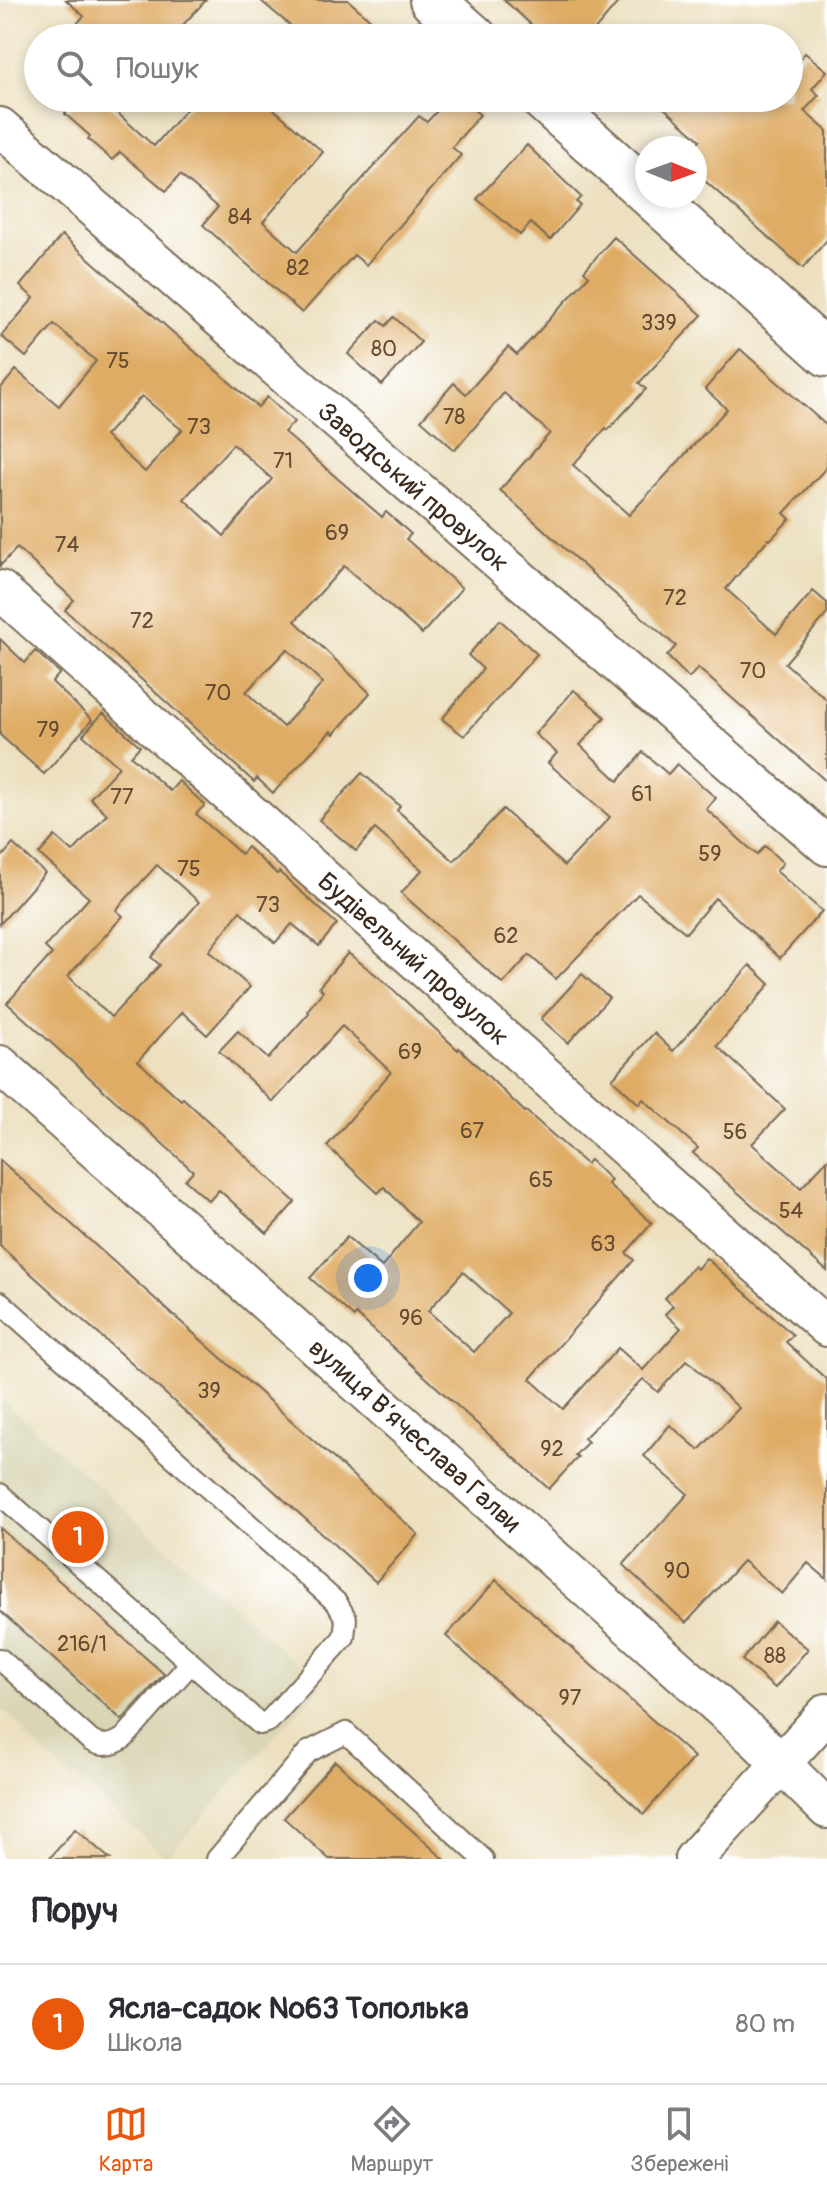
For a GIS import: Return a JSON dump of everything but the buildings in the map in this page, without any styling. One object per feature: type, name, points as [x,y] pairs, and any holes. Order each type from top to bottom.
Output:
[{"type":"main road","points":[[432,0],[459,24]]},
{"type":"main road","points":[[558,112],[635,181]]},
{"type":"main road","points":[[665,208],[827,354]]},
{"type":"street","name":"Заводський провулок","points":[[0,127],[827,846]]},
{"type":"street","name":"Будівельний провулок","points":[[0,590],[827,1327]]},
{"type":"street","name":"вулиця Вʼячеслава Галви","points":[[0,1065],[782,1764],[827,1809]]},
{"type":"street","points":[[694,1859],[827,1713]]},
{"type":"lane","points":[[0,1302],[337,1603],[346,1619],[347,1629],[339,1645],[265,1724],[255,1722],[0,1494]]},
{"type":"lane","points":[[0,1659],[91,1741],[107,1745],[124,1738],[190,1664]]},
{"type":"lane","points":[[217,1859],[308,1752],[346,1733],[483,1859]]},
{"type":"shaded area","points":[[0,1398],[321,1685],[166,1858],[76,1776],[72,1779],[23,1734],[26,1731],[0,1707]]},
{"type":"place","name":"Ясла-садок №63 Тополька","points":[[78,1537]]}]
